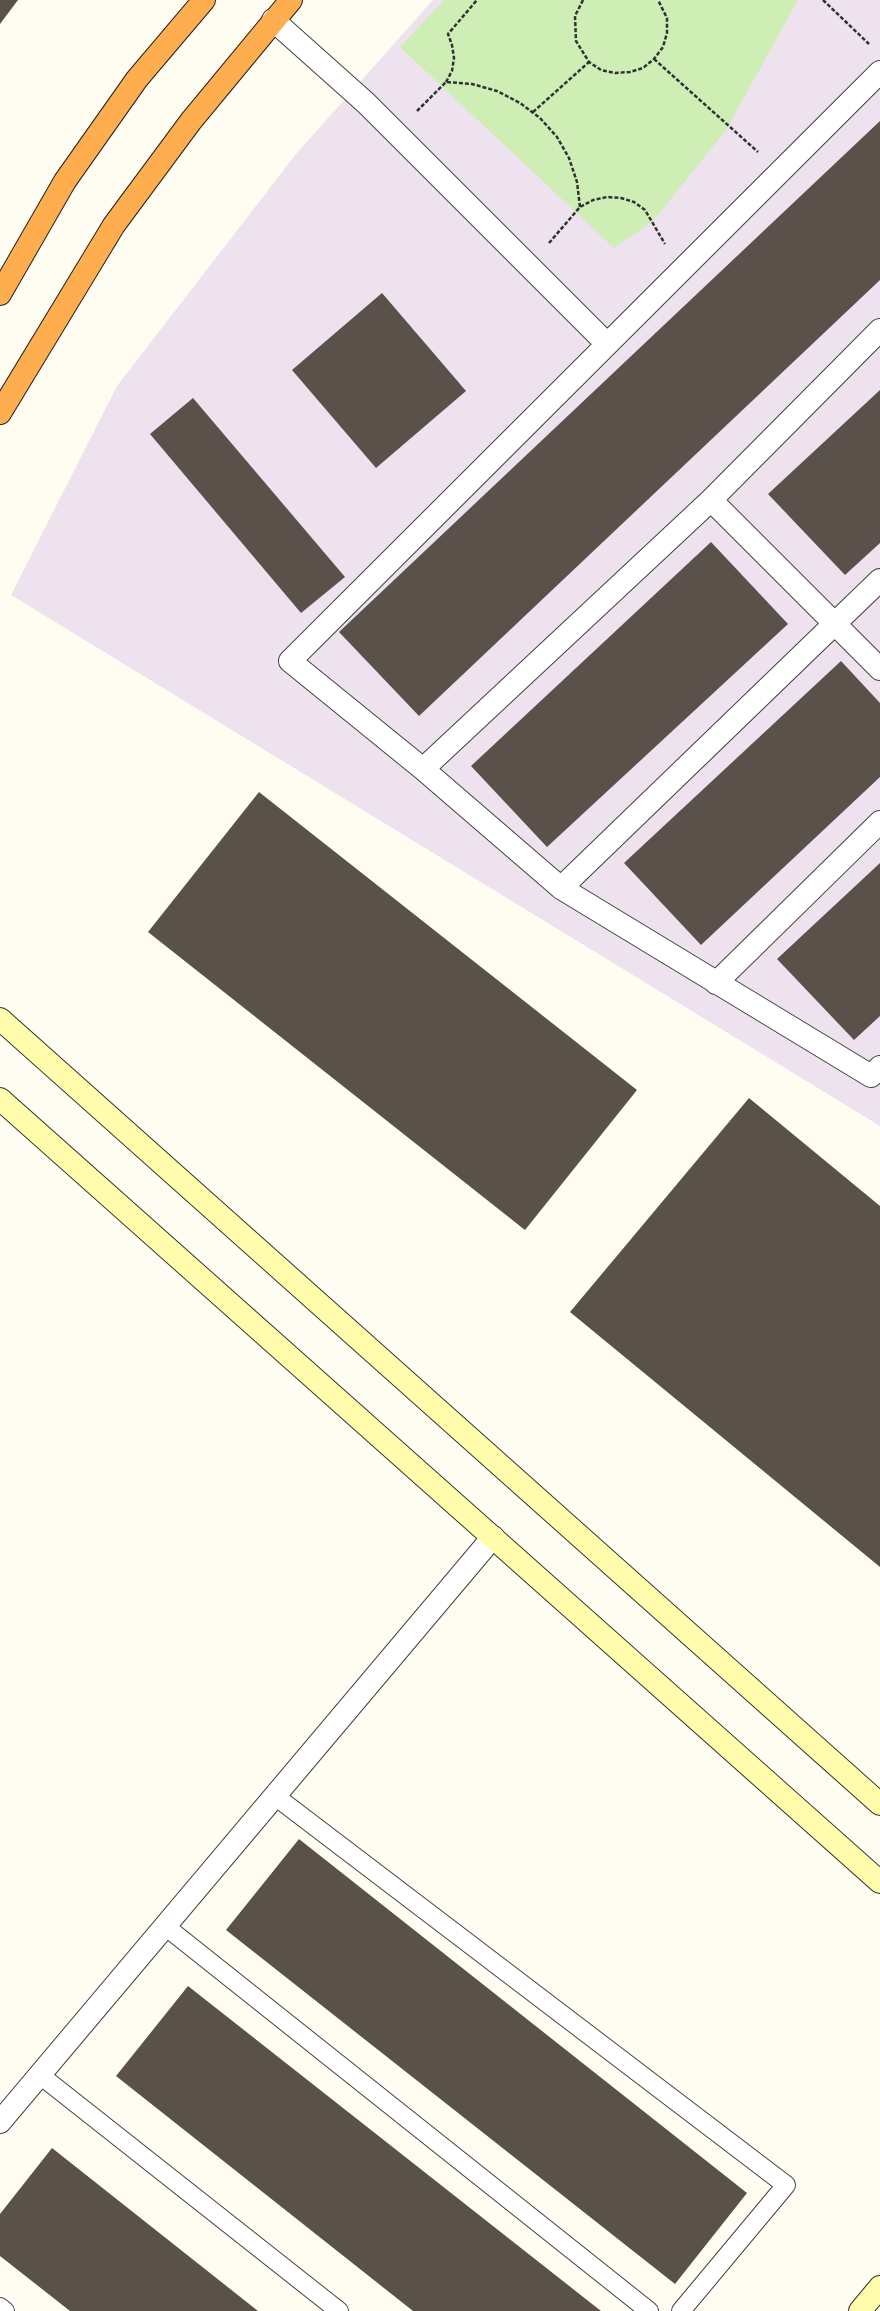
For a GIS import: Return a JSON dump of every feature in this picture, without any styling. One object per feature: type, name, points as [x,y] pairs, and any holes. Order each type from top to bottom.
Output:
[{"type":"highway","points":[[0,294],[74,168],[136,79],[204,0]]},
{"type":"highway","points":[[0,413],[114,225],[191,121],[291,0]]},
{"type":"main road","points":[[0,1019],[880,1804]]},
{"type":"main road","points":[[0,1099],[880,1882]]},
{"type":"main road","points":[[860,2311],[880,2287]]},
{"type":"street","points":[[273,20],[395,132],[607,344]]},
{"type":"street","points":[[880,72],[290,661],[423,769],[561,888],[871,1076],[880,1067]]},
{"type":"street","points":[[423,769],[711,500],[880,330]]},
{"type":"street","points":[[711,500],[880,670]]},
{"type":"street","points":[[561,888],[880,580]]},
{"type":"street","points":[[716,983],[880,822]]},
{"type":"street","points":[[0,2122],[492,1537]]},
{"type":"lane","points":[[275,1796],[786,2185],[681,2311]]},
{"type":"lane","points":[[166,1926],[649,2311]]},
{"type":"lane","points":[[40,2075],[339,2311]]},
{"type":"lane","points":[[0,2307],[5,2311]]},
{"type":"path","points":[[395,132],[446,82],[452,71],[454,58],[452,45],[448,34],[477,0]]},
{"type":"path","points":[[583,0],[575,16],[574,29],[576,41],[589,62],[601,70],[615,73],[630,72],[643,68],[654,59],[663,47],[667,33],[667,18],[658,0]]},
{"type":"path","points":[[823,0],[874,49]]},
{"type":"path","points":[[654,59],[780,172]]},
{"type":"path","points":[[532,112],[589,62]]},
{"type":"path","points":[[446,82],[472,84],[496,91],[520,103],[532,112],[556,137],[569,158],[577,182],[580,207]]},
{"type":"path","points":[[529,267],[580,207],[593,200],[607,197],[621,198],[634,202],[645,210],[653,221],[658,233],[683,269]]},
{"type":"shaded area","points":[[433,0],[880,0],[880,1126],[11,595],[117,386],[296,154]]},
{"type":"green space","points":[[444,0],[798,0],[726,130],[653,221],[614,248],[400,47]]},
{"type":"building","points":[[0,0],[18,0],[0,24]]},
{"type":"building","points":[[880,121],[880,280],[419,716],[339,632]]},
{"type":"building","points":[[382,293],[466,391],[376,468],[292,370]]},
{"type":"building","points":[[880,390],[880,543],[845,575],[768,494]]},
{"type":"building","points":[[193,398],[345,577],[301,613],[150,434]]},
{"type":"building","points":[[711,542],[788,624],[547,847],[471,766]]},
{"type":"building","points":[[841,661],[880,703],[880,777],[701,945],[624,863]]},
{"type":"building","points":[[259,792],[637,1090],[525,1230],[148,932]]},
{"type":"building","points":[[880,863],[880,1016],[854,1040],[777,959]]},
{"type":"building","points":[[749,1098],[880,1206],[880,1567],[570,1312]]},
{"type":"building","points":[[299,1839],[747,2193],[675,2284],[226,1930]]},
{"type":"building","points":[[188,1986],[601,2311],[413,2311],[116,2076]]},
{"type":"building","points":[[52,2148],[258,2311],[70,2311],[0,2256],[0,2214]]}]
